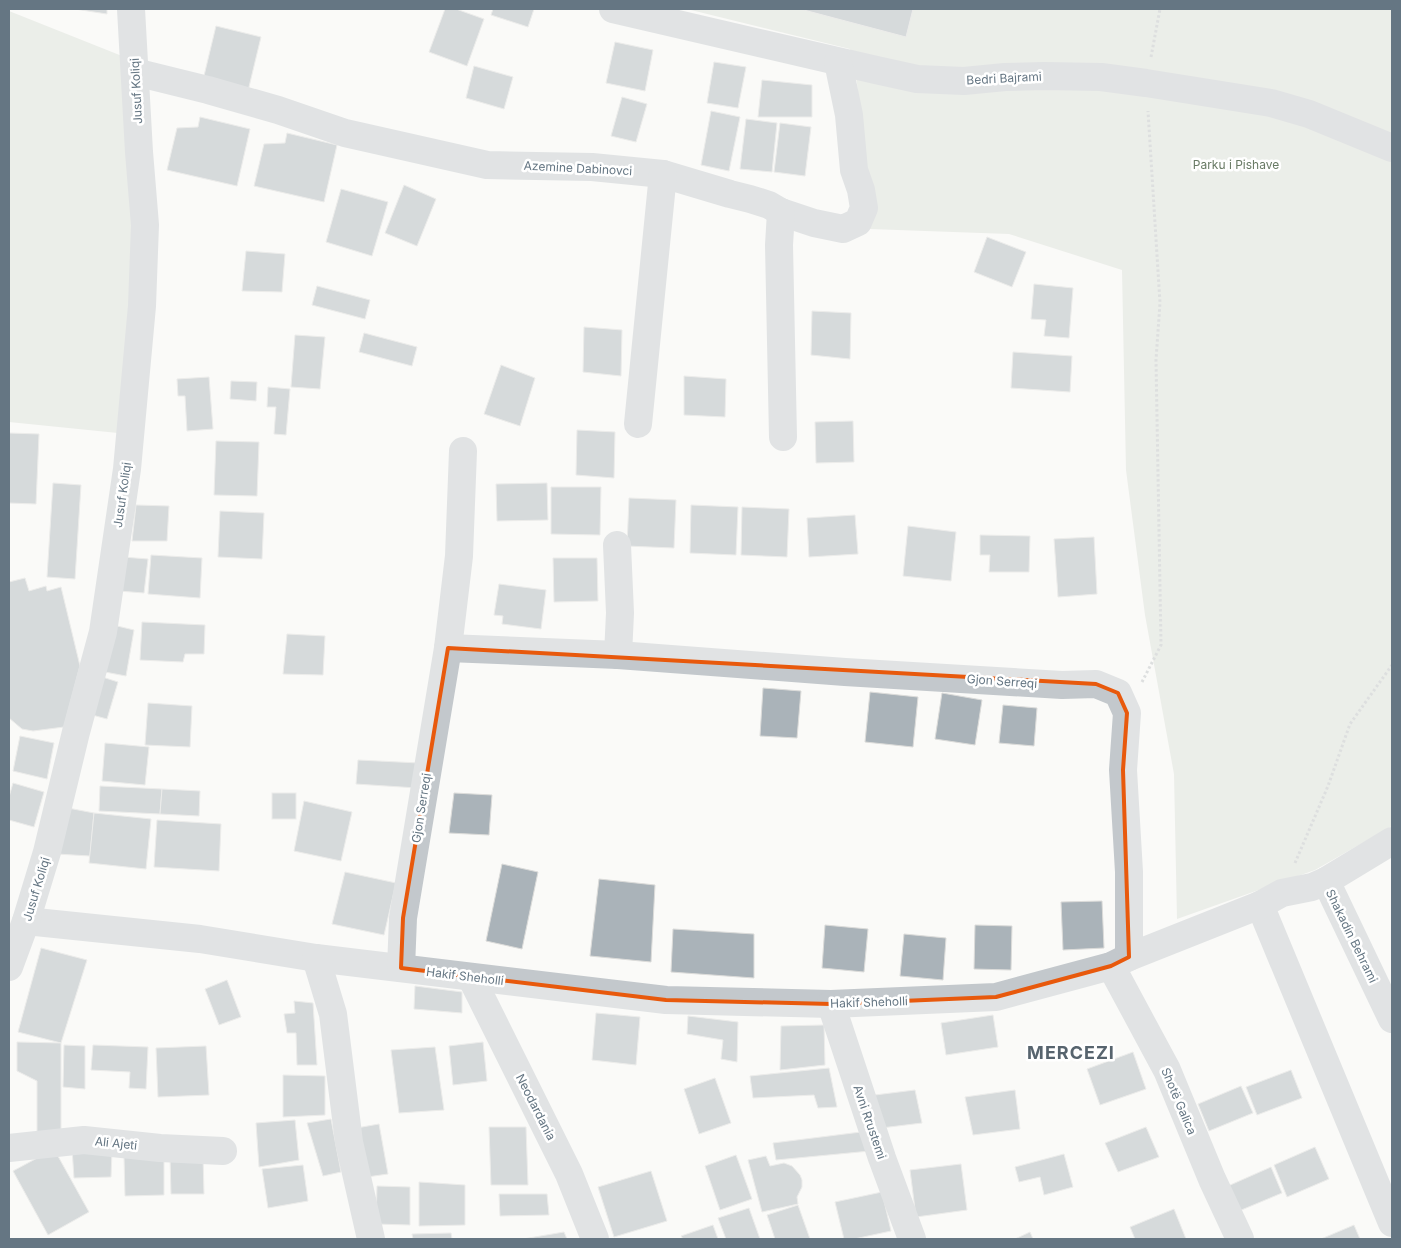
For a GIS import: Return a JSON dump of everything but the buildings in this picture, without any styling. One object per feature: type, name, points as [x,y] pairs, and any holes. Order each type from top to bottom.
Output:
[{"type":"street","name":"Jusuf Koliqi","points":[[9,967],[26,921],[47,852],[76,732],[104,632],[127,469],[142,306],[145,225],[139,152],[132,9]]},
{"type":"street","name":"Bedri Bajrami","points":[[614,9],[917,79],[964,81],[1006,77],[1100,77],[1271,103],[1310,114],[1392,148]]},
{"type":"street","name":"Azemine Dabinovci","points":[[135,72],[278,110],[346,133],[488,165],[592,167],[663,174],[769,205],[781,212],[814,223],[843,229],[858,222],[864,208],[861,190],[854,170],[849,115],[838,62]]},
{"type":"street","points":[[638,424],[663,174]]},
{"type":"street","points":[[781,212],[783,437]]},
{"type":"street","name":"Gjon Serreqi","points":[[401,968],[403,918],[448,648],[459,556],[463,451]]},
{"type":"street","points":[[617,545],[620,613],[618,655]]},
{"type":"street","name":"Gjon Serreqi","points":[[448,648],[618,655],[845,672],[1062,685],[1096,684],[1118,692],[1127,714],[1123,770],[1129,872],[1120,962]]},
{"type":"street","name":"Hakif Sheholli","points":[[26,921],[200,939],[316,958],[666,1000],[831,1004],[996,996],[1120,962],[1271,899],[1312,887],[1326,881],[1392,841]]},
{"type":"street","name":"Shakadin Behrami","points":[[1326,881],[1392,1019]]},
{"type":"street","points":[[1271,899],[1392,1223]]},
{"type":"street","points":[[316,958],[333,1014],[349,1142],[371,1239]]},
{"type":"street","name":"Shotë Galica","points":[[1120,962],[1212,1179],[1240,1239]]},
{"type":"street","name":"Neodardania","points":[[471,977],[569,1174],[595,1239]]},
{"type":"street","name":"Avni Rrustemi","points":[[831,1004],[882,1158],[912,1239]]},
{"type":"street","name":"Ali Ajeti","points":[[9,1148],[84,1140],[160,1148],[223,1151]]},
{"type":"path","points":[[1127,714],[1161,644],[1156,360],[1160,303],[1146,83],[1160,9]]},
{"type":"path","points":[[1271,899],[1328,786],[1350,724],[1392,665]]},
{"type":"highlighted area","points":[[448,648],[1096,684],[1118,693],[1127,713],[1123,770],[1129,957],[1111,966],[996,997],[831,1004],[666,1000],[401,968],[403,918]]},
{"type":"green space","name":"Parku i Pishave","points":[[687,9],[1392,9],[1392,826],[1315,870],[1177,919],[1174,774],[1145,615],[1126,470],[1122,270],[1009,234],[870,229],[857,83],[850,49]]},
{"type":"green space","points":[[9,11],[122,56],[140,235],[118,433],[9,422]]},
{"type":"district","name":"MERCEZI","points":[[1071,1052]]}]
